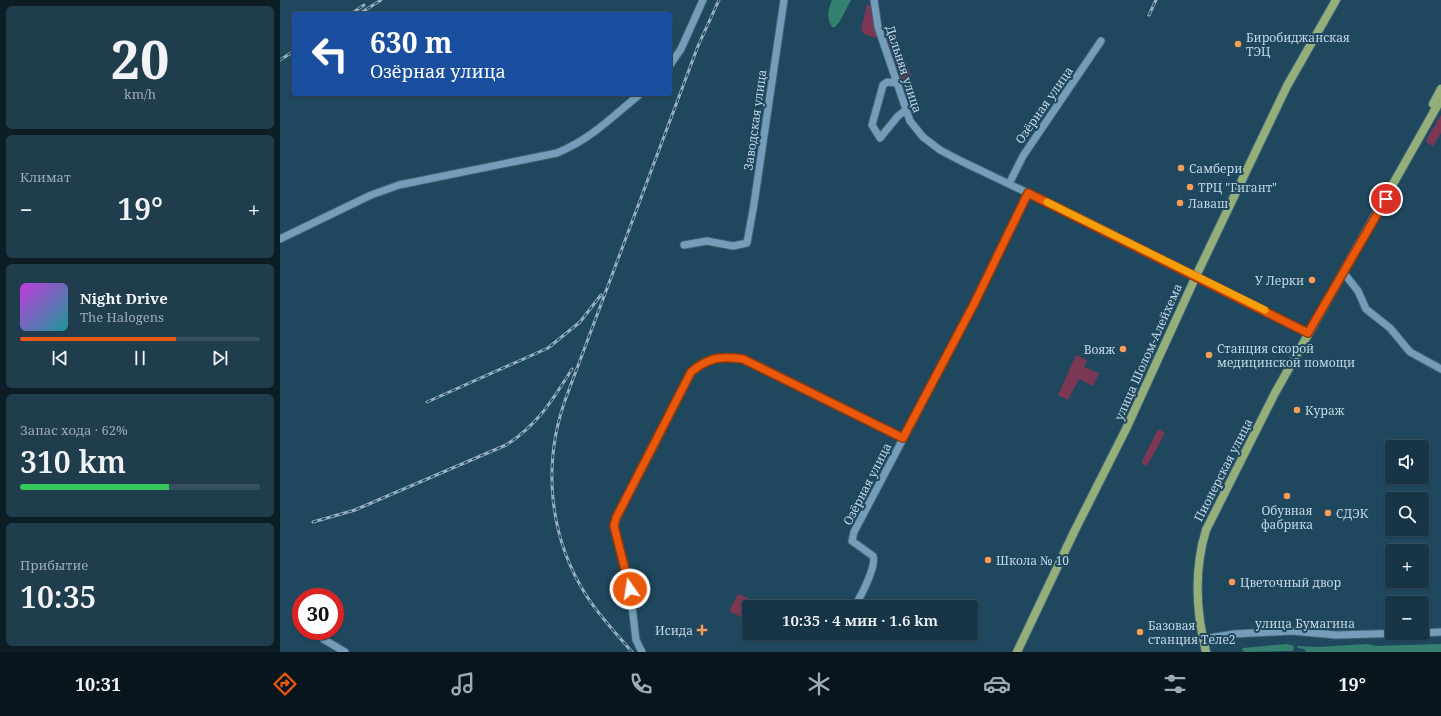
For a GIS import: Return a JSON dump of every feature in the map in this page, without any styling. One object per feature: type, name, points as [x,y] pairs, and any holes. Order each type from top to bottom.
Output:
[{"type":"main road","name":"улица Шолом-Алейхема","points":[[1017,652],[1142,397],[1196,276],[1287,86],[1336,0]]},
{"type":"main road","name":"Пионерская улица","points":[[1206,652],[1199,614],[1198,571],[1206,530],[1252,437],[1342,270],[1440,94]]},
{"type":"street","points":[[672,62],[681,49],[703,0]]},
{"type":"street","name":"Заводская улица","points":[[684,245],[707,241],[733,246],[747,243],[784,0]]},
{"type":"street","name":"Дальняя улица","points":[[874,0],[878,27],[906,110],[910,121],[923,137],[940,150],[1308,333]]},
{"type":"street","name":"Озёрная улица","points":[[1010,184],[1023,156],[1101,41]]},
{"type":"street","points":[[897,83],[887,82],[883,85],[872,125],[880,138],[898,116],[906,110]]},
{"type":"street","points":[[280,239],[371,195],[399,185],[557,153],[577,145],[590,136],[638,96]]},
{"type":"street","name":"Озёрная улица","points":[[857,600],[874,560],[873,556],[854,543],[852,537],[971,310],[1028,193]]},
{"type":"street","points":[[1342,270],[1358,291],[1366,308],[1390,328],[1410,352],[1441,369]]},
{"type":"street","points":[[642,652],[636,640],[630,589],[614,526],[616,518],[691,372],[700,365],[712,359],[727,356],[743,359],[903,438]]},
{"type":"street","name":"улица Бумагина","points":[[1203,639],[1234,634],[1292,631],[1336,635],[1385,634]]},
{"type":"street","points":[[1429,632],[1441,632]]},
{"type":"street","points":[[325,640],[345,652]]},
{"type":"shaded area","points":[[832,0],[851,0],[840,21],[835,27],[832,27],[828,17]]},
{"type":"shaded area","points":[[867,4],[870,6],[878,37],[876,38],[864,34],[861,30]]},
{"type":"shaded area","points":[[890,34],[897,38],[911,75],[904,87],[902,86],[884,36]]},
{"type":"shaded area","points":[[1441,115],[1441,133],[1433,146],[1427,143],[1427,138]]},
{"type":"shaded area","points":[[1076,355],[1087,360],[1084,367],[1099,373],[1093,386],[1079,379],[1068,400],[1058,395]]},
{"type":"shaded area","points":[[1158,429],[1165,433],[1147,466],[1142,463],[1142,461]]},
{"type":"shaded area","points":[[738,594],[750,599],[742,600],[742,618],[729,611]]},
{"type":"shaded area","points":[[1287,644],[1294,646],[1293,651],[1245,652],[1242,650],[1243,648]]},
{"type":"shaded area","points":[[1367,644],[1377,646],[1441,644],[1441,652],[1306,652],[1304,649],[1298,648],[1297,646],[1319,647]]},
{"type":"railway","points":[[362,12],[381,0]]},
{"type":"railway","points":[[632,652],[591,603],[573,572],[563,548],[553,497],[552,471],[554,446],[559,420],[567,395],[698,46],[719,0]]},
{"type":"railway","points":[[1149,15],[1156,0]]},
{"type":"railway","points":[[354,12],[364,5]]},
{"type":"railway","points":[[280,60],[292,52]]},
{"type":"railway","points":[[427,402],[548,348],[580,322],[601,295]]},
{"type":"railway","points":[[313,522],[355,510],[506,445],[527,429],[544,411],[572,369]]},
{"type":"slow traffic","points":[[1047,202],[1265,310]]},
{"type":"place","name":"Биробиджанская ТЭЦ","points":[[1238,44]]},
{"type":"place","name":"Самбери","points":[[1181,168]]},
{"type":"place","name":"ТРЦ \"Гигант\"","points":[[1190,187]]},
{"type":"place","name":"Лаваш","points":[[1180,203]]},
{"type":"place","name":"У Лерки","points":[[1312,280]]},
{"type":"place","name":"Вояж","points":[[1123,349]]},
{"type":"place","name":"Станция скорой медицинской помощи","points":[[1209,355]]},
{"type":"place","name":"Кураж","points":[[1297,410]]},
{"type":"place","name":"Обувная фабрика","points":[[1287,496]]},
{"type":"place","name":"СДЭК","points":[[1328,513]]},
{"type":"place","name":"Школа № 10","points":[[988,560]]},
{"type":"place","name":"Цветочный двор","points":[[1232,582]]},
{"type":"place","name":"Исида","points":[[702,630]]},
{"type":"place","name":"Базовая станция Теле2","points":[[1140,632]]},
{"type":"route","points":[[630,589],[614,526],[616,518],[691,372],[700,365],[712,359],[727,356],[743,359],[903,438],[974,304],[1028,193],[1308,333],[1386,199]]}]
